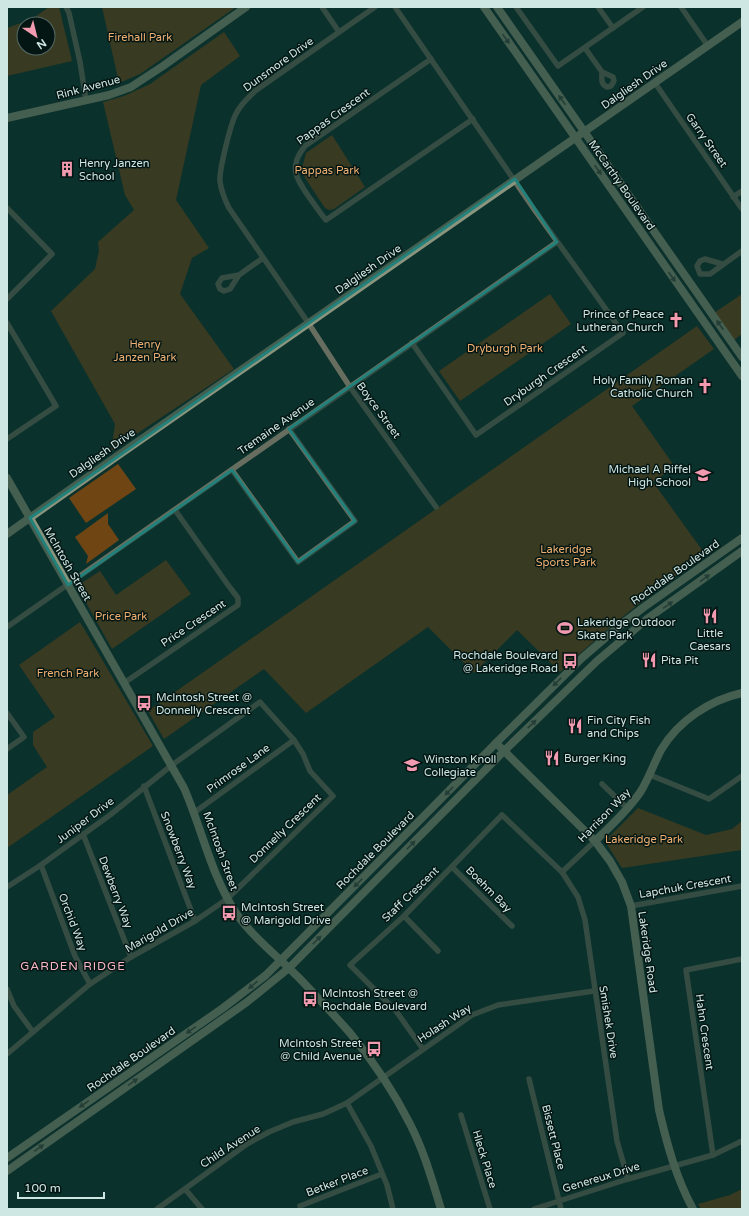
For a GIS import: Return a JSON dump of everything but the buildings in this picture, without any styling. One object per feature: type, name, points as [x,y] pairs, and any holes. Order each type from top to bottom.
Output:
[{"type":"main road","name":"Rink Avenue","points":[[7,118],[109,95],[131,86],[163,66],[246,7]]},
{"type":"main road","name":"McCarthy Boulevard","points":[[484,7],[742,376]]},
{"type":"main road","name":"McCarthy Boulevard","points":[[497,7],[742,357]]},
{"type":"main road","name":"Dalgliesh Drive","points":[[7,534],[742,22]]},
{"type":"main road","name":"McIntosh Street","points":[[7,478],[172,764],[195,812],[206,849],[227,899],[239,918],[289,968],[350,1034],[383,1077],[410,1124],[427,1163],[441,1209]]},
{"type":"main road","name":"Rochdale Boulevard","points":[[7,1158],[223,1008],[248,989],[281,960],[496,742],[582,658],[618,627],[742,538]]},
{"type":"main road","name":"Rochdale Boulevard","points":[[7,1170],[247,1002],[289,968],[504,751],[614,645],[647,619],[742,551]]},
{"type":"main road","name":"Harrison Way","points":[[596,841],[640,792],[662,749],[682,724],[709,704],[742,693]]},
{"type":"main road","name":"Lakeridge Road","points":[[496,742],[596,841],[622,882],[631,906],[660,1110],[667,1143],[681,1184],[693,1209]]},
{"type":"street","points":[[66,7],[69,13],[80,62],[86,100]]},
{"type":"street","points":[[322,7],[339,32]]},
{"type":"street","name":"Dunsmore Drive","points":[[309,324],[229,208],[220,181],[222,168],[232,123],[236,112],[243,102],[255,91],[375,7]]},
{"type":"street","points":[[395,7],[515,180]]},
{"type":"street","points":[[516,7],[558,66],[643,7]]},
{"type":"street","points":[[598,7],[613,28]]},
{"type":"street","points":[[681,7],[708,46]]},
{"type":"street","points":[[585,48],[602,72]]},
{"type":"street","name":"Pappas Crescent","points":[[431,59],[305,146],[298,154],[295,174],[298,182],[326,220],[473,119]]},
{"type":"street","name":"Garry Street","points":[[655,83],[742,209]]},
{"type":"street","name":"Dryburgh Crescent","points":[[412,343],[476,435],[623,333],[557,242],[515,180]]},
{"type":"street","points":[[734,197],[742,191]]},
{"type":"street","points":[[7,208],[52,254],[7,299]]},
{"type":"street","name":"Tremaine Avenue","points":[[7,627],[557,242]]},
{"type":"street","points":[[722,264],[742,250]]},
{"type":"street","points":[[239,275],[263,258]]},
{"type":"street","points":[[7,323],[56,406],[7,439]]},
{"type":"street","name":"Boyce Street","points":[[309,324],[350,387],[436,507]]},
{"type":"street","points":[[232,470],[298,562],[355,521],[290,429]]},
{"type":"street","name":"Price Crescent","points":[[124,683],[238,605],[238,598],[175,510]]},
{"type":"street","name":"Donnelly Crescent","points":[[172,764],[260,702],[294,740],[304,754],[310,771],[333,796],[227,899]]},
{"type":"street","points":[[7,713],[24,737],[7,749]]},
{"type":"street","name":"Primrose Lane","points":[[195,812],[294,740]]},
{"type":"street","name":"Juniper Drive","points":[[7,887],[41,865],[110,815],[172,764]]},
{"type":"street","points":[[650,775],[709,799],[742,776]]},
{"type":"street","points":[[602,784],[627,808]]},
{"type":"street","name":"Snowberry Way","points":[[144,786],[195,921]]},
{"type":"street","name":"Staff Crescent","points":[[423,1049],[396,1011],[350,965],[404,916],[502,815],[562,872]]},
{"type":"street","name":"Dewberry Way","points":[[83,834],[131,958]]},
{"type":"street","name":"Harrison Way","points":[[562,872],[596,841]]},
{"type":"street","name":"Orchid Way","points":[[41,865],[75,956],[90,984]]},
{"type":"street","name":"Boehm Bay","points":[[452,867],[512,926]]},
{"type":"street","name":"Smishek Drive","points":[[562,872],[578,897],[585,920],[594,991],[617,1141],[628,1179]]},
{"type":"street","name":"Lapchuk Crescent","points":[[631,906],[742,886]]},
{"type":"street","name":"Marigold Drive","points":[[7,1054],[90,984],[131,958],[195,921],[227,899]]},
{"type":"street","points":[[404,916],[438,951]]},
{"type":"street","name":"Hahn Crescent","points":[[713,1155],[686,970],[742,959]]},
{"type":"street","points":[[7,989],[14,1006],[33,1032]]},
{"type":"street","name":"Holash Way","points":[[383,1077],[472,1015],[498,1005],[594,991]]},
{"type":"street","name":"Child Avenue","points":[[157,1209],[247,1144],[269,1132],[293,1122],[323,1114],[347,1103],[383,1077]]},
{"type":"street","name":"Bissett Place","points":[[529,1079],[561,1209]]},
{"type":"street","points":[[347,1103],[371,1146],[387,1185],[393,1209]]},
{"type":"street","name":"Hleck Place","points":[[461,1115],[490,1209]]},
{"type":"street","points":[[675,1166],[713,1155],[742,1141]]},
{"type":"street","name":"Genereux Drive","points":[[534,1209],[559,1200],[675,1166]]},
{"type":"street","name":"Betker Place","points":[[300,1206],[382,1174]]},
{"type":"street","points":[[185,1189],[202,1209]]},
{"type":"highlighted area","points":[[515,179],[557,242],[289,429],[355,521],[298,562],[232,470],[68,585],[30,518]]},
{"type":"green space","points":[[49,7],[59,7],[72,61],[7,76],[7,28],[16,25],[16,56],[56,56],[56,16],[36,16]]},
{"type":"green space","name":"Firehall Park","points":[[102,7],[236,7],[140,74],[119,83]]},
{"type":"green space","name":"Henry Janzen Park","points":[[224,32],[240,56],[201,85],[176,200],[209,248],[192,258],[180,294],[234,369],[111,451],[115,424],[51,311],[95,269],[99,251],[98,242],[134,210],[125,195],[103,102],[124,96],[150,84]]},
{"type":"green space","name":"Pappas Park","points":[[332,135],[365,187],[334,209],[329,210],[325,208],[305,178],[302,168],[306,153]]},
{"type":"green space","name":"Dryburgh Park","points":[[550,294],[571,324],[460,401],[439,371]]},
{"type":"green space","points":[[742,294],[742,334],[734,340],[714,313]]},
{"type":"green space","name":"Lakeridge Sports Park","points":[[697,326],[714,349],[632,406],[675,467],[653,482],[705,554],[630,611],[560,672],[517,630],[474,673],[428,627],[306,713],[264,669],[164,739],[148,711]]},
{"type":"green space","points":[[118,464],[136,489],[86,523],[69,498]]},
{"type":"green space","points":[[108,513],[108,524],[119,540],[86,564],[88,556],[75,537]]},
{"type":"green space","name":"Price Park","points":[[166,560],[191,594],[112,649],[78,587],[80,584],[100,571],[116,595]]},
{"type":"green space","name":"French Park","points":[[80,622],[153,746],[7,848],[7,795],[47,767],[33,745],[33,732],[55,717],[19,665]]},
{"type":"green space","name":"Lakeridge Park","points":[[638,808],[706,835],[732,829],[742,821],[742,850],[622,868],[606,843],[607,839]]},
{"type":"green space","points":[[742,1189],[742,1209],[701,1209],[698,1204],[730,1195]]},
{"type":"place","name":"Henry Janzen School","points":[[67,169]]},
{"type":"place","name":"Prince of Peace Lutheran Church","points":[[676,320]]},
{"type":"place","name":"Holy Family Roman Catholic Church","points":[[705,386]]},
{"type":"place","name":"Michael A Riffel High School","points":[[703,475]]},
{"type":"place","name":"Little Caesars","points":[[710,616]]},
{"type":"place","name":"Lakeridge Outdoor Skate Park","points":[[565,628]]},
{"type":"place","name":"Pita Pit","points":[[649,660]]},
{"type":"place","name":"Rochdale Boulevard @ Lakeridge Road","points":[[570,661]]},
{"type":"place","name":"McIntosh Street @ Donnelly Crescent","points":[[144,703]]},
{"type":"place","name":"Fin City Fish and Chips","points":[[575,726]]},
{"type":"place","name":"Burger King","points":[[552,758]]},
{"type":"place","name":"Winston Knoll Collegiate","points":[[412,765]]},
{"type":"place","name":"McIntosh Street @ Marigold Drive","points":[[229,913]]},
{"type":"place","name":"McIntosh Street @ Rochdale Boulevard","points":[[310,999]]},
{"type":"place","name":"McIntosh Street @ Child Avenue","points":[[374,1049]]},
{"type":"district","name":"GARDEN RIDGE","points":[[73,966]]}]
